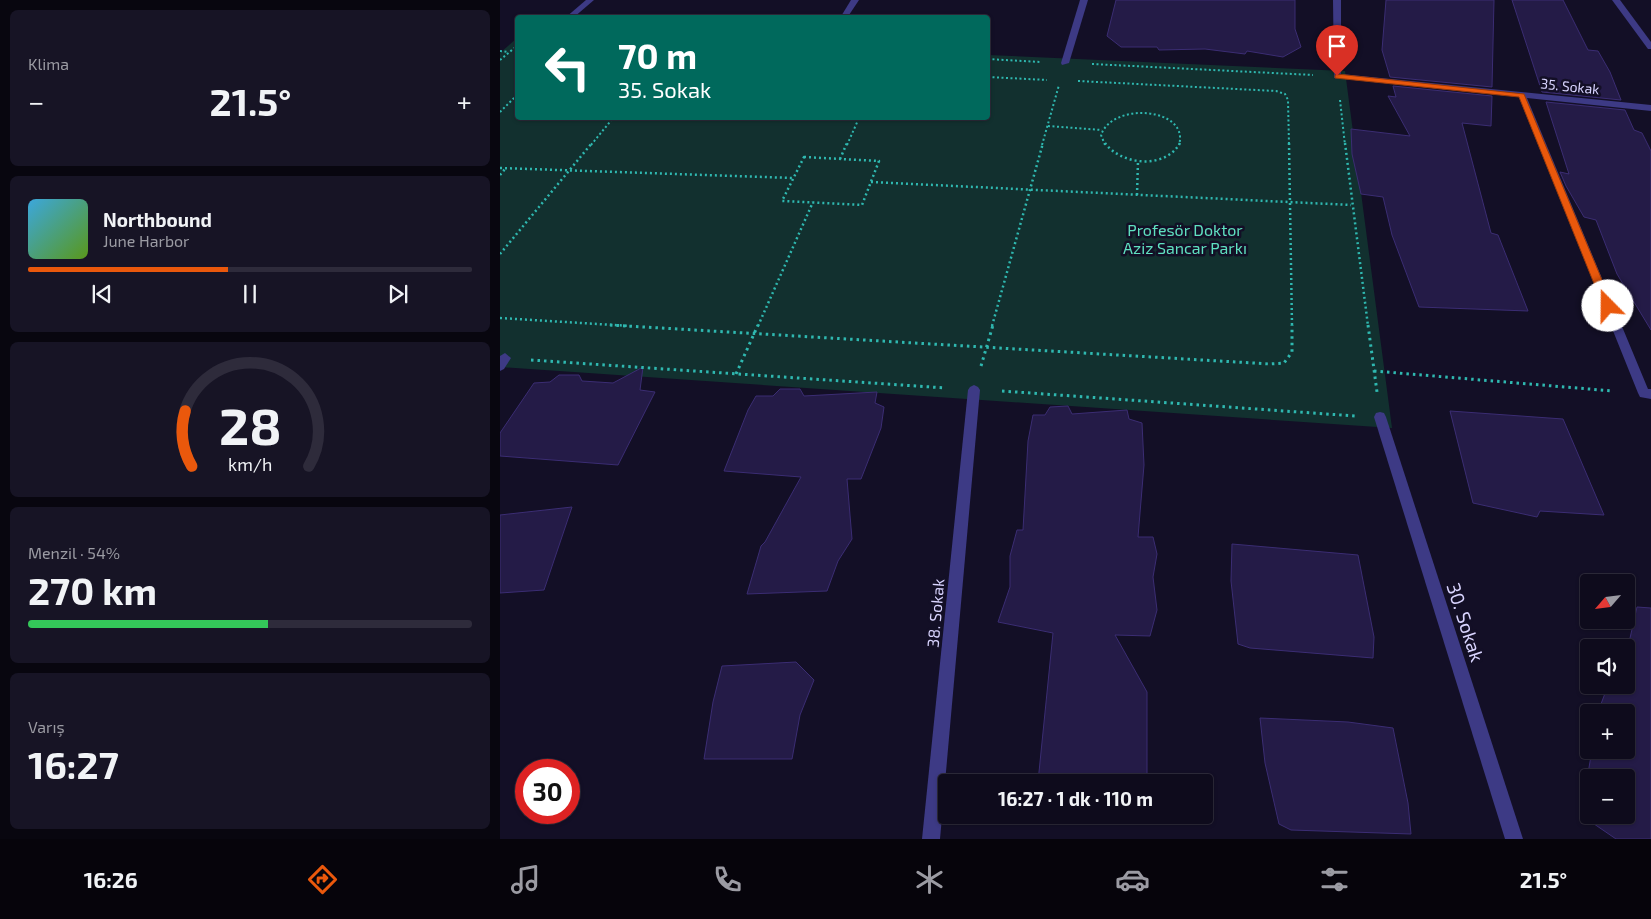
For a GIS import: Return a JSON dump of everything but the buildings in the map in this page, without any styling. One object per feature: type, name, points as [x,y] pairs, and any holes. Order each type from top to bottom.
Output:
[{"type":"street","points":[[572,15],[590,0]]},
{"type":"street","points":[[845,15],[855,0]]},
{"type":"street","points":[[1065,63],[1084,0]]},
{"type":"street","points":[[1337,0],[1337,76]]},
{"type":"street","points":[[1616,0],[1651,47]]},
{"type":"street","name":"35. Sokak","points":[[1337,76],[1651,108]]},
{"type":"street","points":[[1522,95],[1647,394]]},
{"type":"street","name":"38. Sokak","points":[[931,839],[974,390]]},
{"type":"street","name":"30. Sokak","points":[[1380,417],[1514,839]]},
{"type":"path","points":[[500,60],[515,47]]},
{"type":"path","points":[[500,51],[509,52]]},
{"type":"path","points":[[502,362],[736,374],[1380,417],[1351,205],[1337,76],[990,59]]},
{"type":"path","points":[[974,390],[1065,63]]},
{"type":"path","points":[[500,318],[986,348],[1270,364],[1284,363],[1292,352],[1288,100],[1285,94],[1276,91],[990,77]]},
{"type":"path","points":[[500,112],[515,97]]},
{"type":"path","points":[[1140,112],[1164,118],[1180,130],[1182,138],[1180,146],[1164,158],[1138,161],[1124,158],[1109,149],[1101,138],[1102,130],[1116,117],[1140,112]]},
{"type":"path","points":[[500,254],[611,120]]},
{"type":"path","points":[[840,159],[858,120]]},
{"type":"path","points":[[1048,126],[1102,130]]},
{"type":"path","points":[[804,157],[840,159],[880,161],[862,205],[782,201],[804,157]]},
{"type":"path","points":[[1137,194],[1138,161]]},
{"type":"path","points":[[500,168],[793,178]]},
{"type":"path","points":[[500,175],[506,168]]},
{"type":"path","points":[[871,182],[1351,205]]},
{"type":"path","points":[[736,374],[813,202]]},
{"type":"path","points":[[1374,371],[1647,394]]},
{"type":"green space","name":"Profesör Doktor Aziz Sancar Parkı","points":[[515,40],[515,120],[990,120],[990,55],[1345,71],[1392,428],[500,367],[500,53]]},
{"type":"route","points":[[1337,76],[1522,95],[1608,306]]}]
